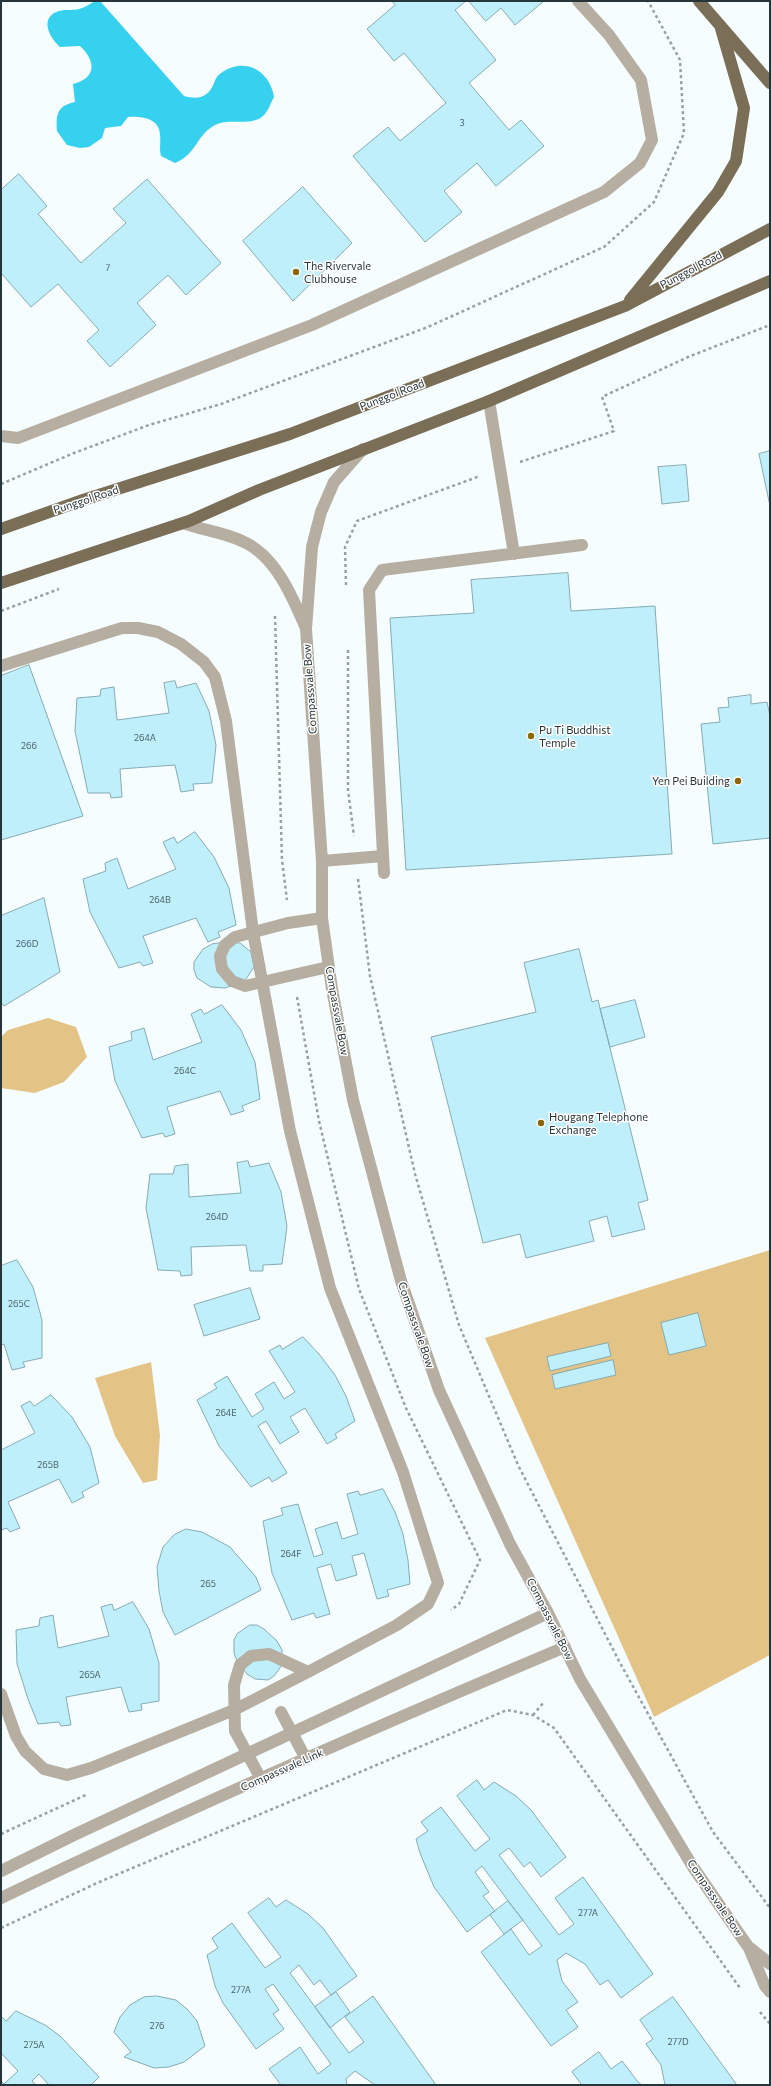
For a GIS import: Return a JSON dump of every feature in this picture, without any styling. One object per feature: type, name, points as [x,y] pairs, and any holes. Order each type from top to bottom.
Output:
[{"type":"main road","points":[[699,1],[770,83]]},
{"type":"main road","points":[[625,306],[718,192],[736,161],[744,108],[720,25]]},
{"type":"main road","name":"Punggol Road","points":[[1,529],[83,500],[290,434],[625,306],[770,228]]},
{"type":"main road","points":[[1,584],[183,523],[259,490],[489,401],[770,281]]},
{"type":"main road","points":[[752,289],[770,288]]},
{"type":"street","points":[[1,436],[18,438],[312,325],[604,192],[622,180],[640,163],[652,140],[641,80],[609,35],[578,1]]},
{"type":"street","points":[[489,401],[514,554]]},
{"type":"street","name":"Compassvale Bow","points":[[363,449],[334,482],[320,512],[312,547],[306,629],[322,861],[322,918],[328,967],[353,1100],[401,1281],[438,1390],[510,1544],[548,1613],[580,1679],[693,1867],[749,1948],[765,1986],[770,1992]]},
{"type":"street","name":"Compassvale Bow","points":[[183,523],[243,541],[263,555],[292,596],[306,629]]},
{"type":"street","points":[[384,873],[369,590],[382,570],[582,545]]},
{"type":"street","points":[[1,666],[122,628],[138,628],[158,632],[181,644],[204,662],[215,677],[226,721],[253,932],[290,1131],[330,1288],[403,1472],[438,1583],[428,1604],[397,1625],[308,1672],[234,1710],[92,1768],[67,1775],[44,1769],[25,1751],[16,1736],[1,1694]]},
{"type":"street","points":[[322,861],[383,856]]},
{"type":"street","points":[[322,918],[288,923],[235,936],[226,945],[220,956],[222,969],[232,982],[245,986],[328,967]]},
{"type":"street","points":[[1,1871],[76,1834],[293,1734],[548,1613]]},
{"type":"street","name":"Compassvale Link","points":[[1,1898],[261,1779],[565,1647]]},
{"type":"street","points":[[261,1779],[236,1731],[234,1685],[240,1665],[251,1656],[269,1654],[308,1672]]},
{"type":"street","points":[[281,1712],[306,1759]]},
{"type":"street","name":"Compassvale Bow","points":[[749,1948],[770,1964]]},
{"type":"path","points":[[346,593],[345,547],[357,521],[500,468],[614,431],[602,396],[688,357],[770,326]]},
{"type":"path","points":[[348,646],[348,790],[370,976],[415,1174],[459,1325],[518,1465],[619,1661],[713,1832],[770,1908]]},
{"type":"path","points":[[534,1714],[544,1702]]},
{"type":"path","points":[[1,1928],[97,1883],[506,1710],[534,1714],[554,1728],[742,1990]]},
{"type":"path","points":[[756,2007],[770,2024]]},
{"type":"shaded area","points":[[48,1018],[76,1027],[87,1057],[64,1082],[35,1093],[1,1088],[1,1037],[8,1030]]},
{"type":"shaded area","points":[[770,1250],[770,1655],[654,1717],[485,1338]]},
{"type":"shaded area","points":[[151,1362],[160,1435],[157,1480],[143,1483],[115,1436],[95,1378]]},
{"type":"water","points":[[96,1],[100,1],[184,96],[195,98],[205,95],[211,90],[218,75],[230,68],[247,66],[262,73],[272,88],[274,97],[265,114],[260,118],[248,122],[227,122],[215,125],[204,134],[188,155],[175,163],[161,156],[159,129],[156,124],[148,119],[138,117],[128,117],[121,126],[105,128],[102,138],[89,147],[80,148],[67,145],[57,131],[58,115],[61,108],[75,102],[73,84],[86,78],[92,68],[89,57],[80,46],[60,47],[56,43],[48,28],[48,22],[49,18],[53,14],[59,11],[79,9]]},
{"type":"building","points":[[392,1],[466,1],[455,10],[496,60],[469,83],[509,130],[521,120],[544,146],[496,186],[477,163],[444,191],[462,212],[425,242],[353,156],[388,127],[400,141],[446,103],[404,53],[394,61],[367,29],[395,5]]},
{"type":"building","points":[[469,1],[544,1],[515,25],[501,8],[486,21]]},
{"type":"building","points":[[19,174],[47,206],[38,214],[81,263],[126,223],[113,209],[147,179],[221,263],[186,295],[168,275],[137,303],[156,325],[110,367],[87,341],[99,330],[58,284],[31,307],[1,273],[1,190]]},
{"type":"building","name":"The Rivervale Clubhouse","points":[[303,187],[352,243],[293,301],[243,241]]},
{"type":"building","points":[[770,451],[770,506],[759,454]]},
{"type":"building","points":[[686,465],[689,501],[662,504],[658,467]]},
{"type":"building","name":"Pu Ti Buddhist Temple","points":[[568,573],[571,611],[655,606],[672,854],[406,870],[390,618],[474,613],[471,580]]},
{"type":"building","points":[[29,665],[83,816],[1,840],[1,676]]},
{"type":"building","points":[[175,681],[177,688],[196,683],[209,711],[216,745],[212,783],[193,784],[194,790],[181,792],[175,765],[120,769],[122,797],[111,798],[110,793],[88,793],[75,731],[77,698],[100,696],[101,689],[114,687],[117,720],[169,713],[164,683]]},
{"type":"building","name":"Yen Pei Building","points":[[751,695],[751,704],[767,702],[770,716],[770,838],[713,844],[701,724],[720,722],[718,708],[729,707],[728,698]]},
{"type":"building","points":[[195,832],[214,857],[229,888],[236,925],[218,932],[220,937],[208,942],[196,918],[143,936],[153,963],[143,966],[140,962],[119,968],[90,912],[83,879],[106,871],[105,863],[117,858],[128,889],[176,869],[163,842],[174,837],[177,843]]},
{"type":"building","points":[[44,898],[60,972],[4,1006],[1,1002],[1,916]]},
{"type":"building","points":[[226,942],[240,943],[251,952],[254,967],[246,979],[240,983],[225,988],[211,987],[197,978],[194,970],[194,962],[203,949],[212,944]]},
{"type":"building","name":"Hougang Telephone Exchange","points":[[579,949],[592,1002],[598,1000],[648,1200],[638,1203],[645,1229],[612,1237],[607,1216],[589,1221],[594,1241],[526,1258],[520,1234],[483,1243],[431,1037],[536,1012],[524,963]]},
{"type":"building","points":[[635,1000],[645,1037],[610,1047],[600,1009]]},
{"type":"building","points":[[222,1005],[241,1030],[255,1062],[260,1099],[242,1106],[244,1111],[231,1115],[220,1091],[167,1107],[175,1134],[165,1137],[163,1133],[142,1138],[115,1081],[109,1047],[132,1040],[131,1032],[144,1028],[153,1060],[202,1042],[191,1014],[201,1009],[204,1014]]},
{"type":"building","points":[[248,1161],[250,1167],[269,1163],[281,1192],[287,1226],[282,1264],[263,1265],[263,1271],[250,1271],[246,1245],[191,1247],[192,1275],[181,1276],[180,1271],[158,1270],[146,1208],[150,1174],[173,1174],[175,1166],[188,1164],[189,1197],[241,1193],[237,1163]]},
{"type":"building","points":[[17,1260],[33,1287],[42,1320],[42,1358],[23,1362],[25,1367],[12,1370],[4,1344],[1,1345],[1,1266]]},
{"type":"building","points":[[250,1288],[260,1319],[204,1336],[194,1305]]},
{"type":"building","points":[[698,1313],[706,1346],[669,1355],[661,1323]]},
{"type":"building","points":[[303,1337],[319,1354],[335,1375],[346,1396],[355,1421],[335,1434],[337,1438],[327,1444],[305,1408],[290,1417],[299,1432],[280,1444],[266,1421],[258,1426],[287,1473],[272,1482],[269,1477],[251,1487],[219,1446],[197,1400],[217,1388],[214,1384],[227,1376],[252,1417],[264,1409],[255,1394],[274,1382],[284,1399],[295,1392],[269,1351],[280,1345],[282,1349]]},
{"type":"building","points":[[608,1343],[611,1356],[550,1371],[547,1357]]},
{"type":"building","points":[[613,1360],[616,1375],[555,1389],[552,1375]]},
{"type":"building","points":[[51,1395],[72,1417],[90,1447],[99,1483],[82,1492],[84,1497],[72,1503],[59,1479],[8,1502],[20,1528],[10,1532],[7,1528],[1,1530],[1,1450],[35,1433],[21,1406],[30,1401],[34,1406]]},
{"type":"building","points":[[383,1489],[395,1512],[403,1534],[408,1560],[410,1584],[387,1590],[389,1596],[377,1599],[364,1553],[352,1556],[357,1575],[336,1581],[331,1564],[317,1568],[330,1614],[316,1618],[314,1613],[292,1620],[272,1573],[263,1521],[283,1515],[281,1508],[298,1504],[314,1557],[323,1554],[315,1529],[337,1522],[342,1539],[358,1534],[347,1494],[358,1491],[360,1495]]},
{"type":"building","points":[[186,1529],[202,1532],[230,1547],[256,1577],[261,1590],[175,1635],[163,1612],[157,1567],[163,1547],[174,1535]]},
{"type":"building","points":[[133,1602],[149,1629],[159,1663],[159,1701],[141,1704],[142,1710],[129,1712],[121,1687],[66,1697],[71,1725],[61,1726],[59,1722],[38,1724],[17,1664],[16,1630],[39,1626],[40,1618],[53,1615],[58,1648],[109,1636],[101,1607],[112,1604],[114,1610]]},
{"type":"building","points":[[250,1625],[257,1625],[264,1629],[277,1641],[282,1650],[282,1665],[274,1676],[268,1680],[255,1679],[247,1674],[237,1661],[234,1653],[234,1640],[237,1634]]},
{"type":"building","points":[[477,1780],[484,1790],[494,1782],[516,1796],[531,1810],[566,1857],[541,1877],[530,1862],[524,1867],[509,1848],[499,1855],[559,1935],[574,1924],[555,1898],[583,1877],[653,1974],[621,1998],[608,1980],[600,1985],[585,1964],[566,1953],[557,1960],[562,1981],[578,2002],[566,2010],[578,2027],[551,2046],[481,1952],[511,1929],[529,1955],[542,1946],[482,1866],[475,1872],[489,1892],[483,1896],[495,1911],[467,1932],[434,1887],[416,1839],[428,1831],[421,1822],[441,1807],[475,1851],[490,1839],[457,1796]]},
{"type":"building","points":[[269,1898],[276,1907],[286,1900],[308,1914],[323,1928],[357,1976],[331,1995],[320,1980],[314,1985],[299,1965],[290,1973],[349,2053],[364,2042],[345,2017],[373,1996],[436,2085],[375,2085],[355,2071],[346,2079],[347,2085],[281,2085],[269,2069],[300,2047],[318,2074],[331,2064],[273,1984],[265,1989],[279,2010],[273,2014],[284,2029],[256,2049],[223,2003],[215,1986],[207,1955],[218,1948],[212,1938],[232,1923],[265,1968],[281,1957],[248,1913]]},
{"type":"building","points":[[508,1901],[523,1920],[504,1934],[490,1915]]},
{"type":"building","points":[[336,1992],[350,2012],[330,2028],[315,2007]]},
{"type":"building","points":[[157,1996],[176,2000],[187,2009],[197,2021],[205,2046],[184,2062],[169,2067],[154,2068],[124,2057],[131,2052],[114,2032],[120,2017],[130,2005],[144,1997]]},
{"type":"building","points":[[673,1997],[737,2085],[665,2085],[661,2065],[646,2044],[653,2039],[640,2020]]},
{"type":"building","points":[[16,2011],[45,2025],[60,2036],[99,2077],[91,2085],[49,2085],[39,2074],[32,2081],[36,2085],[1,2085],[1,2081],[4,2084],[18,2071],[1,2053],[1,2016],[6,2021]]},
{"type":"building","points":[[599,2052],[611,2069],[622,2061],[642,2085],[582,2085],[572,2072]]},
{"type":"place","name":"The Rivervale Clubhouse","points":[[296,272]]},
{"type":"place","name":"Pu Ti Buddhist Temple","points":[[531,736]]},
{"type":"place","name":"Yen Pei Building","points":[[738,781]]},
{"type":"place","name":"Hougang Telephone Exchange","points":[[541,1123]]}]
